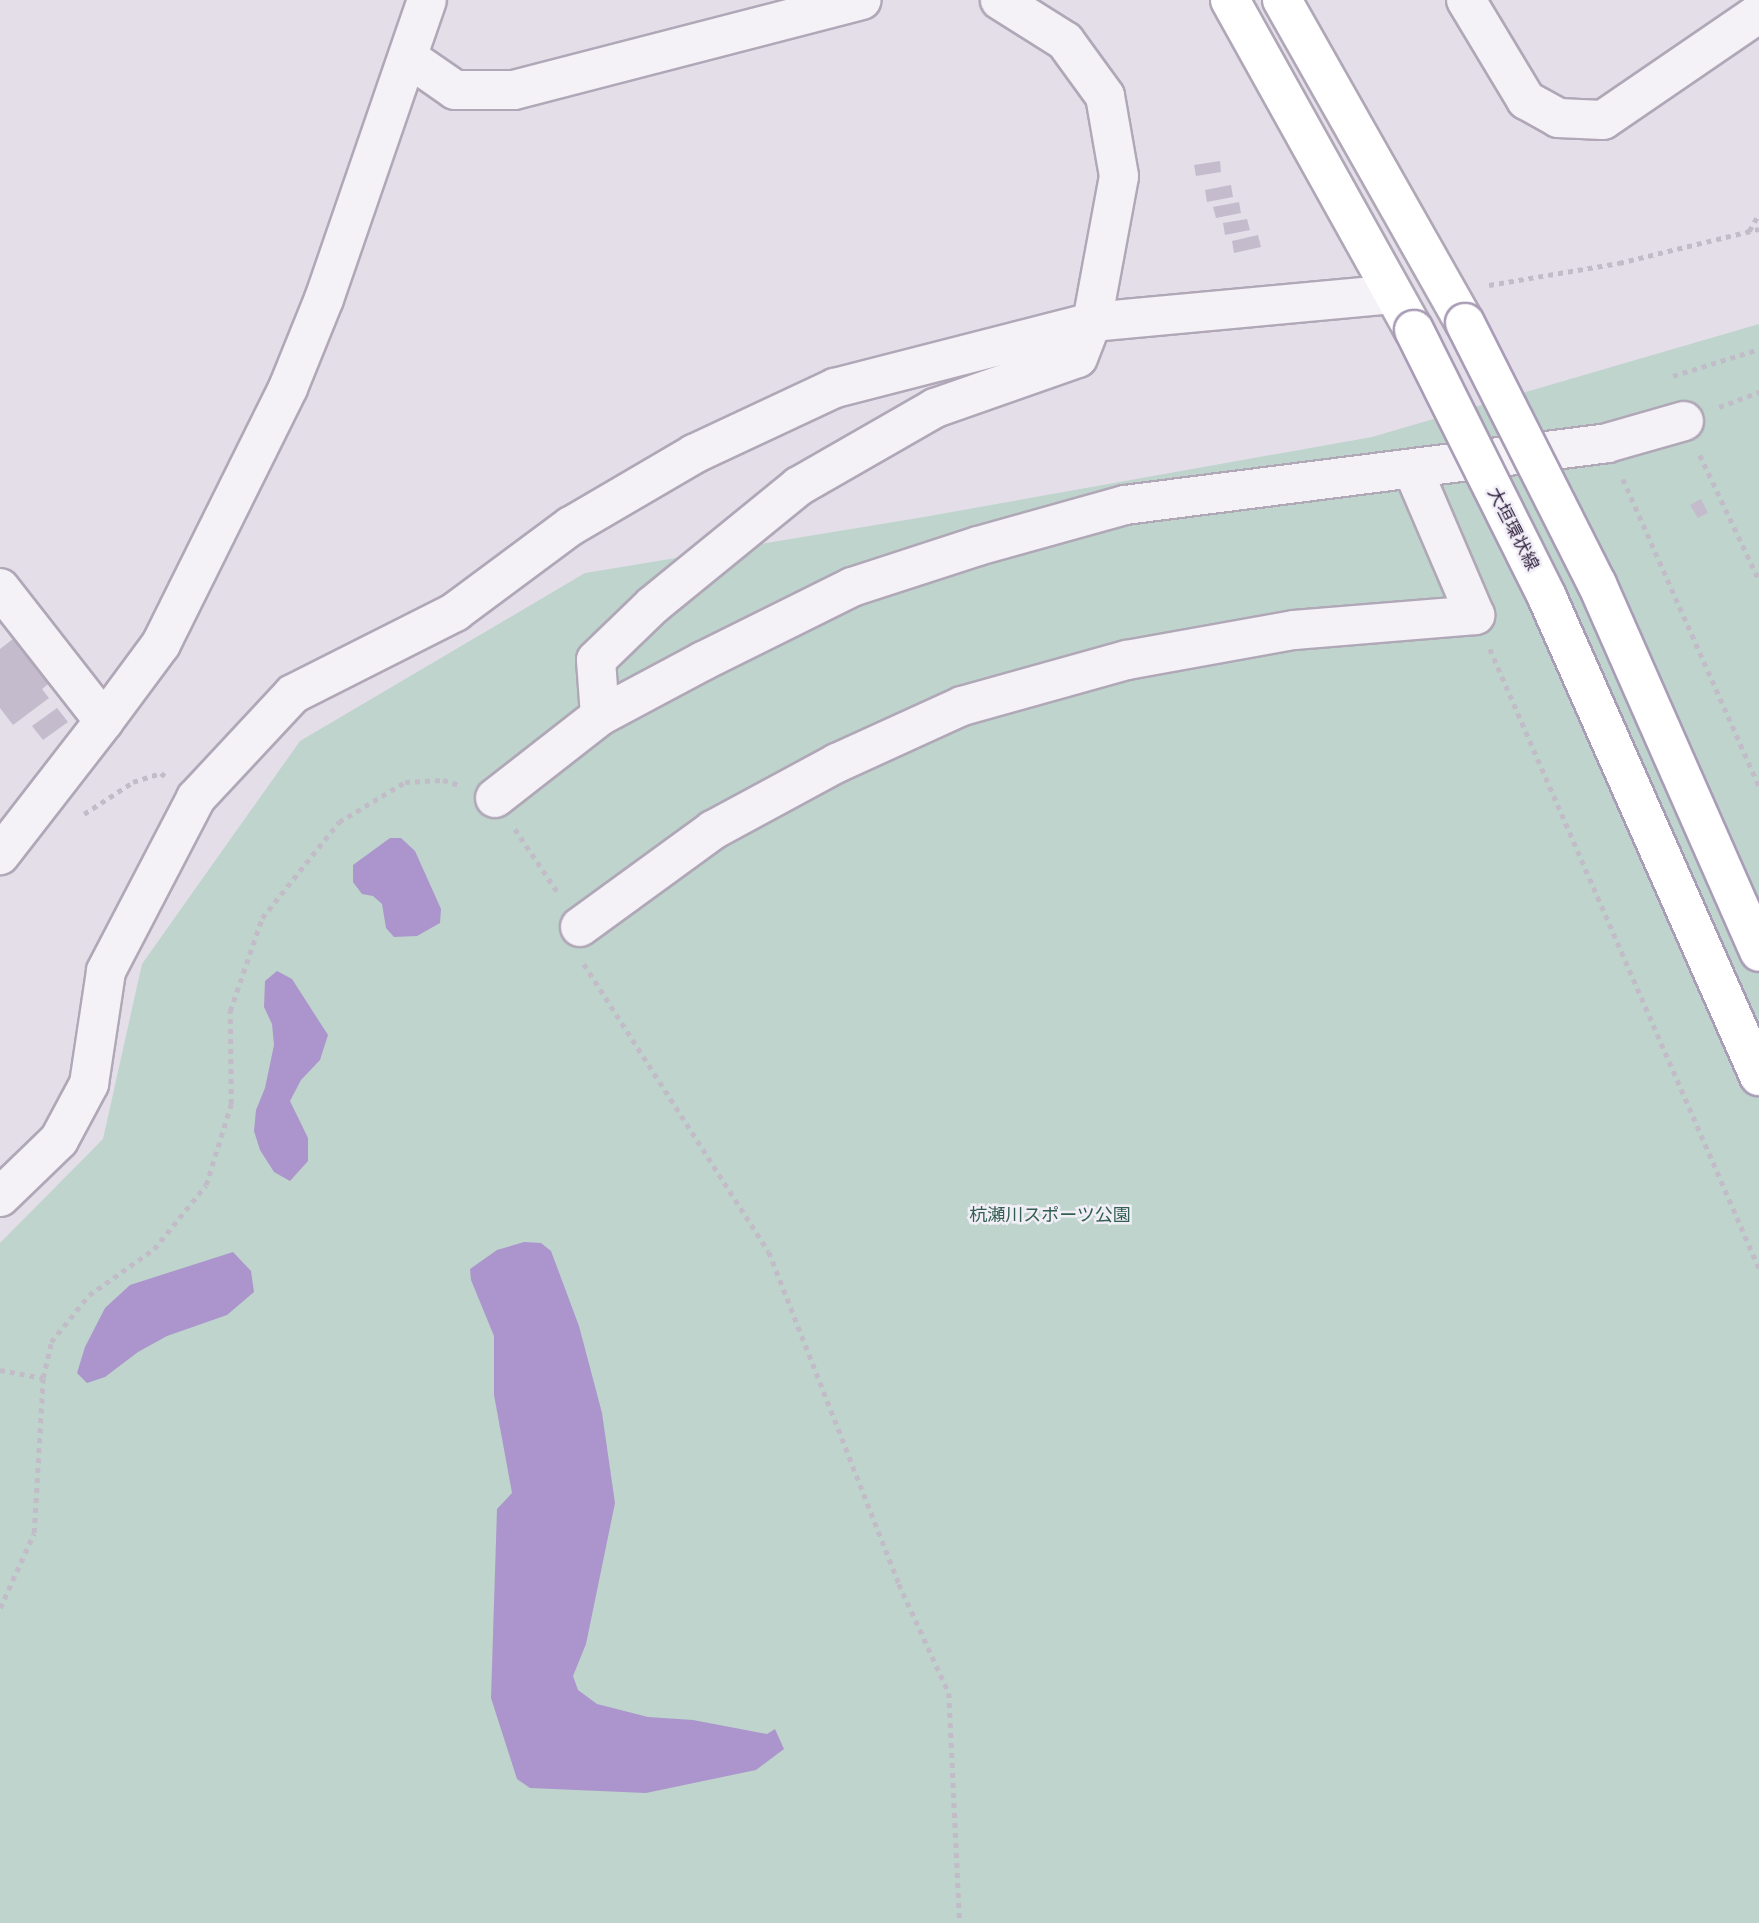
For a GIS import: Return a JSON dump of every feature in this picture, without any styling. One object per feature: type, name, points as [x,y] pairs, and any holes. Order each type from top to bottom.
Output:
[{"type":"main road","name":"大垣環状線","points":[[1230,0],[1414,330],[1547,597],[1759,1076]]},
{"type":"main road","points":[[1282,0],[1459,312],[1597,584],[1759,952]]},
{"type":"street","points":[[0,855],[161,644],[288,388],[324,299],[427,0]]},
{"type":"street","points":[[409,58],[455,90],[514,90],[862,0]]},
{"type":"street","points":[[600,716],[596,660],[653,605],[799,486],[935,408],[1078,358],[1092,322],[1119,176],[1105,96],[1065,41],[1000,0]]},
{"type":"street","points":[[1466,0],[1526,100],[1558,118],[1602,120],[1759,13]]},
{"type":"street","points":[[0,1197],[59,1140],[89,1084],[106,971],[196,798],[293,694],[456,612],[571,526],[694,454],[823,393],[1092,322],[1393,294]]},
{"type":"street","points":[[495,798],[600,716],[703,661],[852,587],[978,546],[1125,505],[1607,443],[1684,421]]},
{"type":"street","points":[[580,927],[713,830],[837,763],[962,706],[1127,660],[1268,634],[1475,615],[1413,470]]},
{"type":"street","points":[[0,588],[104,721]]},
{"type":"path","points":[[1749,231],[1759,214]]},
{"type":"path","points":[[1459,312],[1477,289],[1507,281],[1619,263],[1759,229]]},
{"type":"path","points":[[1673,376],[1759,349]]},
{"type":"path","points":[[1684,421],[1759,580]]},
{"type":"path","points":[[1607,443],[1759,786]]},
{"type":"path","points":[[1475,615],[1759,1268]]},
{"type":"path","points":[[0,1608],[34,1533],[43,1378],[51,1342],[89,1295],[154,1249],[206,1185],[232,1104],[230,1011],[262,918],[339,822],[405,782],[443,780],[495,798],[580,927],[576,951],[769,1252],[899,1584],[949,1693],[960,1923]]},
{"type":"path","points":[[0,1370],[43,1378]]},
{"type":"green space","name":"杭瀬川スポーツ公園","points":[[1759,324],[1759,1923],[0,1923],[0,1243],[103,1139],[142,964],[300,741],[585,573],[924,517],[1372,437]]},
{"type":"shaded area","points":[[390,838],[401,838],[415,851],[441,909],[440,923],[417,936],[394,937],[386,928],[382,904],[373,896],[362,894],[353,882],[353,865]]},
{"type":"shaded area","points":[[277,971],[292,979],[328,1035],[320,1060],[301,1080],[290,1101],[308,1138],[308,1161],[290,1181],[274,1172],[260,1150],[254,1131],[256,1110],[265,1088],[274,1045],[272,1024],[264,1007],[265,981]]},
{"type":"shaded area","points":[[524,1242],[541,1243],[551,1251],[579,1326],[602,1413],[615,1503],[586,1644],[573,1676],[578,1690],[597,1704],[648,1717],[693,1720],[767,1734],[775,1729],[784,1749],[756,1770],[646,1793],[530,1788],[517,1779],[491,1698],[497,1509],[512,1493],[494,1395],[494,1336],[471,1280],[470,1269],[497,1250]]},
{"type":"shaded area","points":[[233,1252],[251,1271],[254,1292],[227,1315],[167,1336],[138,1352],[105,1377],[87,1383],[77,1373],[85,1347],[105,1308],[130,1285]]},
{"type":"building","points":[[1220,161],[1221,172],[1196,176],[1194,165]]},
{"type":"building","points":[[1231,185],[1233,197],[1207,202],[1205,190]]},
{"type":"building","points":[[1239,202],[1241,213],[1216,218],[1213,207]]},
{"type":"building","points":[[1247,219],[1250,230],[1225,235],[1223,223]]},
{"type":"building","points":[[1258,235],[1261,247],[1234,253],[1232,241]]},
{"type":"building","points":[[1701,499],[1708,513],[1698,518],[1690,505]]},
{"type":"building","points":[[18,635],[52,681],[42,689],[49,698],[13,725],[0,708],[0,649]]},
{"type":"building","points":[[57,708],[68,722],[43,740],[32,726]]}]
